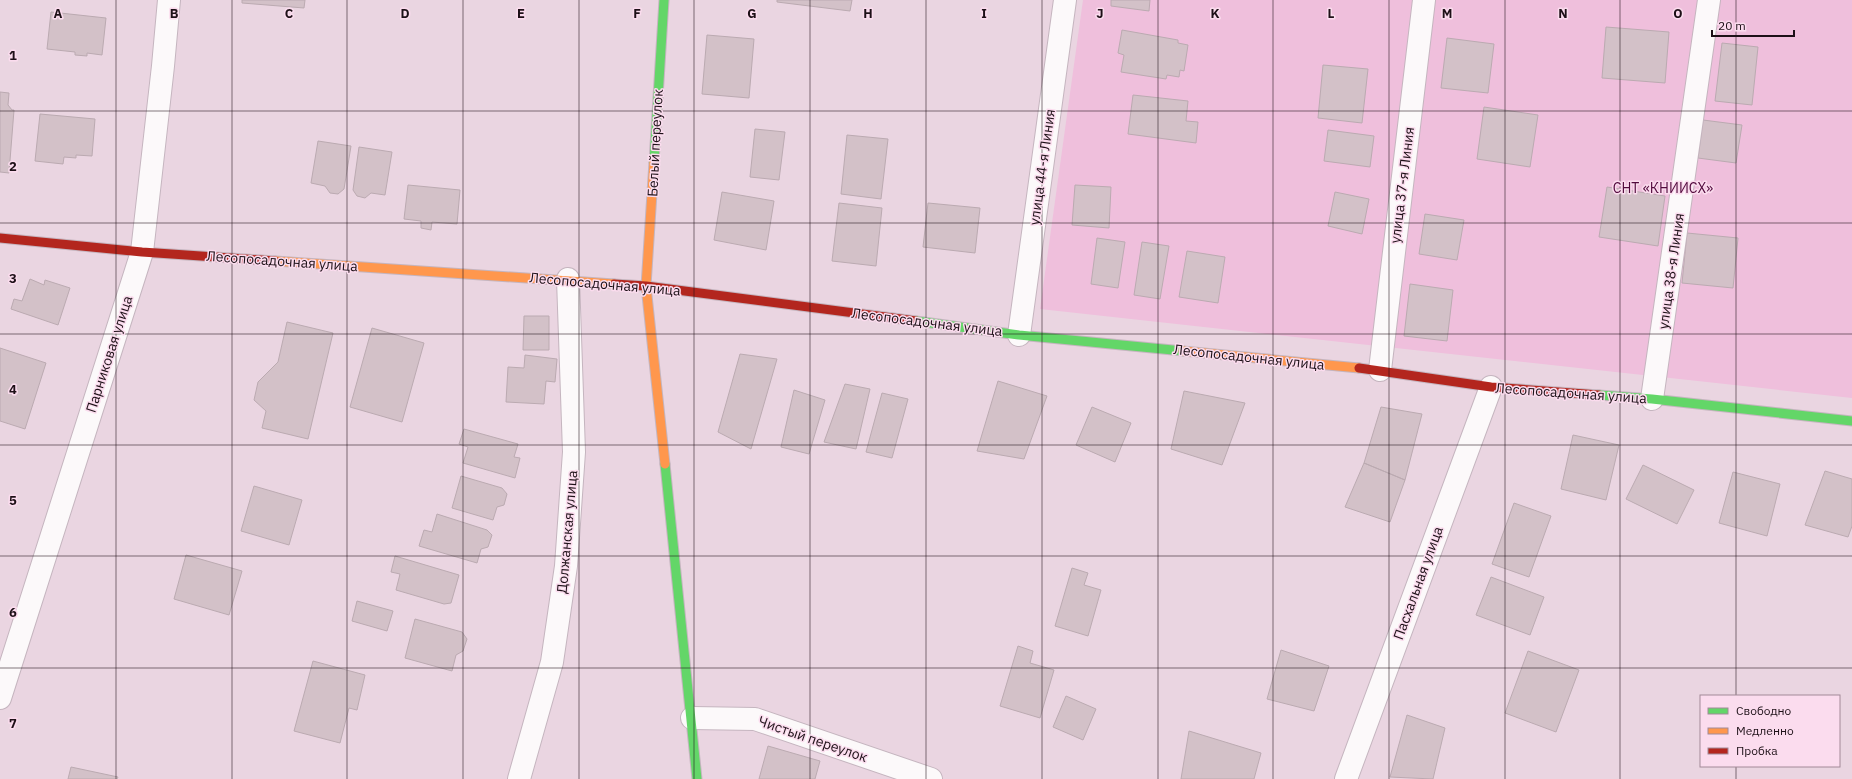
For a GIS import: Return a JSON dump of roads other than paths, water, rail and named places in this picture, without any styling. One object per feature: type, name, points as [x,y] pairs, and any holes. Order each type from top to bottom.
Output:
[{"type":"street","name":"Парниковая улица","points":[[0,698],[142,252],[169,0]]},
{"type":"street","name":"Белый переулок","points":[[646,286],[664,0]]},
{"type":"street","name":"улица 44-я Линия","points":[[1019,334],[1065,0]]},
{"type":"street","name":"улица 37-я Линия","points":[[1380,370],[1424,0]]},
{"type":"street","name":"улица 38-я Линия","points":[[1652,399],[1709,0]]},
{"type":"street","name":"Лесопосадочная улица","points":[[0,238],[142,252],[568,279],[646,286],[1019,334],[1380,370],[1491,388],[1652,399],[1852,421]]},
{"type":"street","name":"Должанская улица","points":[[519,779],[552,662],[566,566],[574,452],[568,279]]},
{"type":"street","points":[[646,286],[692,718],[697,779]]},
{"type":"street","name":"Пасхальная улица","points":[[1346,779],[1491,388]]},
{"type":"street","name":"Чистый переулок","points":[[692,718],[754,719],[931,779]]},
{"type":"park label","name":"СНТ «КНИИСХ»","points":[[1663,188]]}]
